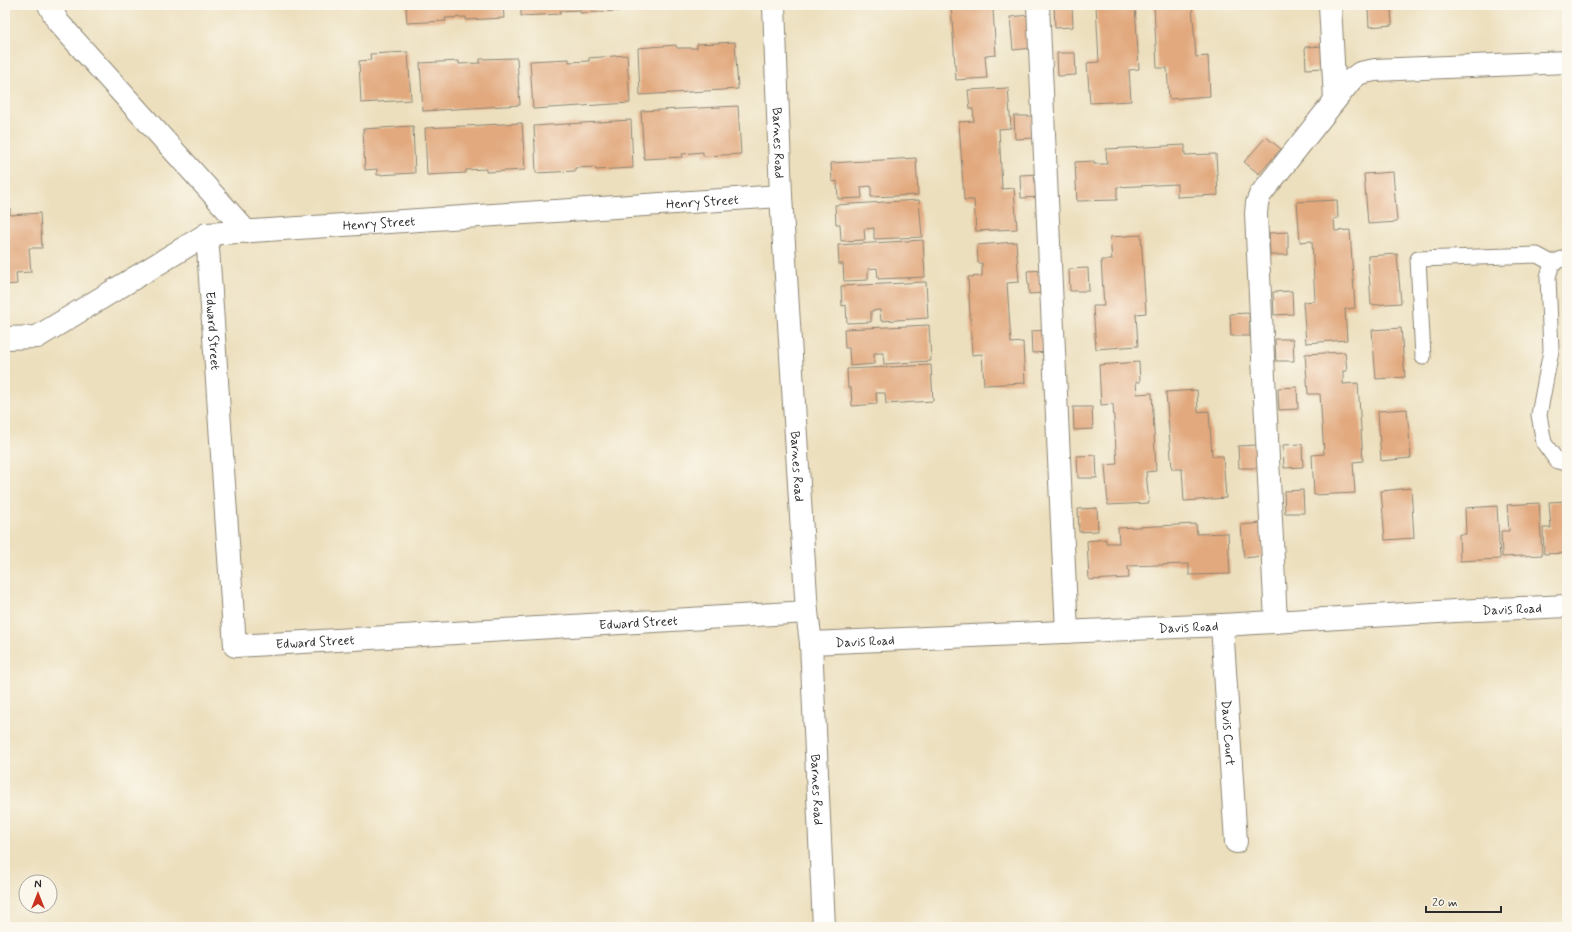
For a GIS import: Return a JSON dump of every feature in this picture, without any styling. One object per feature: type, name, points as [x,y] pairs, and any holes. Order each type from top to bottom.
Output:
[{"type":"street","points":[[49,5],[58,22],[247,232]]},
{"type":"street","name":"Barnes Road","points":[[774,5],[781,196],[807,612],[811,643],[824,927]]},
{"type":"street","points":[[1038,5],[1067,632]]},
{"type":"street","points":[[1330,5],[1335,100]]},
{"type":"street","points":[[1276,622],[1256,208],[1260,195],[1335,100],[1360,73],[1374,70],[1567,62]]},
{"type":"street","name":"Henry Street","points":[[5,338],[37,337],[207,234],[781,196]]},
{"type":"street","name":"Edward Street","points":[[207,234],[235,646],[807,612]]},
{"type":"street","name":"Davis Road","points":[[811,643],[1222,625],[1567,606]]},
{"type":"street","name":"Davis Court","points":[[1222,625],[1236,842]]},
{"type":"lane","points":[[1423,357],[1418,259],[1537,255],[1552,263],[1567,257]]},
{"type":"lane","points":[[1552,263],[1548,277],[1551,351],[1539,415],[1544,443],[1558,461],[1567,463]]},
{"type":"building","points":[[406,5],[503,5],[504,18],[466,20],[466,17],[445,18],[446,21],[407,23]]},
{"type":"building","points":[[521,5],[618,5],[619,11],[580,13],[580,10],[560,11],[560,14],[521,16]]},
{"type":"building","points":[[951,5],[1003,5],[1004,9],[993,10],[996,55],[985,56],[987,78],[956,80]]},
{"type":"building","points":[[1054,5],[1072,5],[1073,27],[1055,28]]},
{"type":"building","points":[[1096,5],[1135,5],[1139,69],[1129,70],[1131,101],[1090,103],[1087,63],[1099,62]]},
{"type":"building","points":[[1154,5],[1192,5],[1196,57],[1208,56],[1210,96],[1169,99],[1167,68],[1157,68]]},
{"type":"building","points":[[1391,7],[1392,25],[1369,27],[1368,8]]},
{"type":"building","points":[[1030,15],[1032,48],[1013,50],[1010,17]]},
{"type":"building","points":[[735,42],[738,89],[640,95],[638,48],[676,45],[677,48],[697,48],[697,44]]},
{"type":"building","points":[[1324,46],[1325,68],[1306,69],[1305,47]]},
{"type":"building","points":[[408,52],[411,100],[361,103],[359,61],[371,60],[370,54]]},
{"type":"building","points":[[1057,53],[1075,53],[1076,75],[1058,76]]},
{"type":"building","points":[[627,55],[630,103],[533,109],[530,61],[569,59],[569,62],[589,61],[589,58]]},
{"type":"building","points":[[517,58],[520,105],[423,111],[420,63],[459,61],[459,64],[480,63],[480,59]]},
{"type":"building","points":[[1008,88],[1011,128],[999,129],[1002,189],[1014,188],[1017,229],[976,231],[974,200],[964,200],[959,122],[974,121],[973,109],[970,109],[968,90]]},
{"type":"building","points":[[738,106],[741,154],[703,156],[703,152],[682,154],[683,157],[644,159],[641,111]]},
{"type":"building","points":[[1014,116],[1033,116],[1034,138],[1015,139]]},
{"type":"building","points":[[631,120],[633,168],[596,170],[595,167],[575,168],[575,171],[536,173],[534,126]]},
{"type":"building","points":[[522,123],[525,170],[486,172],[486,169],[466,170],[466,173],[427,175],[425,128]]},
{"type":"building","points":[[413,126],[415,173],[377,175],[377,169],[365,170],[363,129]]},
{"type":"building","points":[[1266,137],[1281,149],[1259,174],[1244,162]]},
{"type":"building","points":[[1185,145],[1185,155],[1216,154],[1218,195],[1177,197],[1177,184],[1117,187],[1117,200],[1077,201],[1075,162],[1094,161],[1094,164],[1107,164],[1106,149]]},
{"type":"building","points":[[916,158],[918,195],[871,197],[871,186],[861,187],[862,198],[838,199],[837,181],[832,182],[831,163]]},
{"type":"building","points":[[1393,172],[1397,222],[1368,224],[1364,174]]},
{"type":"building","points":[[1039,174],[1040,197],[1021,198],[1020,175]]},
{"type":"building","points":[[919,200],[922,237],[874,239],[874,228],[864,229],[865,240],[841,241],[840,224],[836,224],[835,205]]},
{"type":"building","points":[[1337,200],[1338,218],[1334,219],[1335,231],[1350,230],[1355,308],[1345,309],[1347,340],[1306,343],[1303,302],[1315,301],[1312,241],[1300,242],[1297,202]]},
{"type":"building","points":[[5,208],[10,208],[10,215],[40,213],[42,248],[29,248],[31,272],[16,273],[17,284],[5,285]]},
{"type":"building","points":[[1288,232],[1288,255],[1270,255],[1269,233]]},
{"type":"building","points":[[1141,235],[1146,313],[1136,314],[1138,346],[1096,349],[1093,306],[1104,306],[1101,260],[1112,260],[1110,237]]},
{"type":"building","points":[[923,240],[925,277],[878,279],[877,268],[868,269],[868,280],[844,281],[843,264],[839,264],[838,245]]},
{"type":"building","points":[[1016,242],[1019,282],[1007,283],[1011,343],[1023,342],[1025,383],[984,385],[982,354],[972,355],[968,277],[982,276],[982,263],[978,263],[977,245]]},
{"type":"building","points":[[1397,254],[1401,303],[1371,305],[1368,256]]},
{"type":"building","points":[[1088,268],[1089,291],[1070,291],[1069,269]]},
{"type":"building","points":[[1046,270],[1047,293],[1029,294],[1027,271]]},
{"type":"building","points":[[926,282],[928,318],[881,321],[880,310],[871,311],[871,322],[847,323],[846,305],[842,306],[841,286]]},
{"type":"building","points":[[1292,291],[1293,314],[1274,315],[1273,292]]},
{"type":"building","points":[[1249,313],[1250,336],[1231,336],[1230,314]]},
{"type":"building","points":[[929,325],[931,361],[884,364],[883,353],[874,353],[874,364],[850,366],[849,348],[845,348],[844,329]]},
{"type":"building","points":[[1401,328],[1405,377],[1376,379],[1372,330]]},
{"type":"building","points":[[1049,330],[1050,352],[1032,353],[1031,331]]},
{"type":"building","points":[[1275,339],[1293,339],[1294,361],[1276,361]]},
{"type":"building","points":[[1345,352],[1347,371],[1343,371],[1343,384],[1358,383],[1363,461],[1353,462],[1355,493],[1314,495],[1312,455],[1324,454],[1320,394],[1308,394],[1305,354]]},
{"type":"building","points":[[1139,362],[1140,382],[1136,382],[1137,394],[1152,393],[1156,471],[1146,472],[1149,503],[1108,505],[1105,465],[1117,464],[1113,404],[1101,405],[1099,365]]},
{"type":"building","points":[[931,365],[933,401],[886,404],[885,393],[876,393],[877,404],[852,406],[851,388],[848,388],[847,369]]},
{"type":"building","points":[[1297,387],[1298,409],[1279,410],[1278,388]]},
{"type":"building","points":[[1197,390],[1198,412],[1209,411],[1212,456],[1223,456],[1226,498],[1184,501],[1182,469],[1172,469],[1166,392]]},
{"type":"building","points":[[1073,407],[1092,407],[1093,429],[1074,430]]},
{"type":"building","points":[[1407,409],[1411,458],[1381,461],[1378,411]]},
{"type":"building","points":[[1302,444],[1303,467],[1284,468],[1283,445]]},
{"type":"building","points":[[1257,445],[1258,468],[1239,468],[1238,446]]},
{"type":"building","points":[[1096,455],[1097,478],[1078,478],[1077,456]]},
{"type":"building","points":[[1411,488],[1414,538],[1385,540],[1381,491]]},
{"type":"building","points":[[1303,490],[1304,513],[1285,513],[1284,491]]},
{"type":"building","points":[[1567,501],[1567,553],[1544,554],[1543,528],[1551,528],[1549,502]]},
{"type":"building","points":[[1539,503],[1542,555],[1502,557],[1501,531],[1509,531],[1507,505]]},
{"type":"building","points":[[1497,506],[1500,559],[1460,561],[1459,534],[1466,534],[1465,508]]},
{"type":"building","points":[[1097,508],[1098,531],[1079,532],[1078,509]]},
{"type":"building","points":[[1261,523],[1263,556],[1244,558],[1241,525]]},
{"type":"building","points":[[1196,524],[1197,534],[1228,533],[1230,574],[1189,575],[1189,564],[1128,566],[1129,578],[1089,580],[1087,541],[1106,539],[1106,543],[1119,543],[1118,528]]}]
